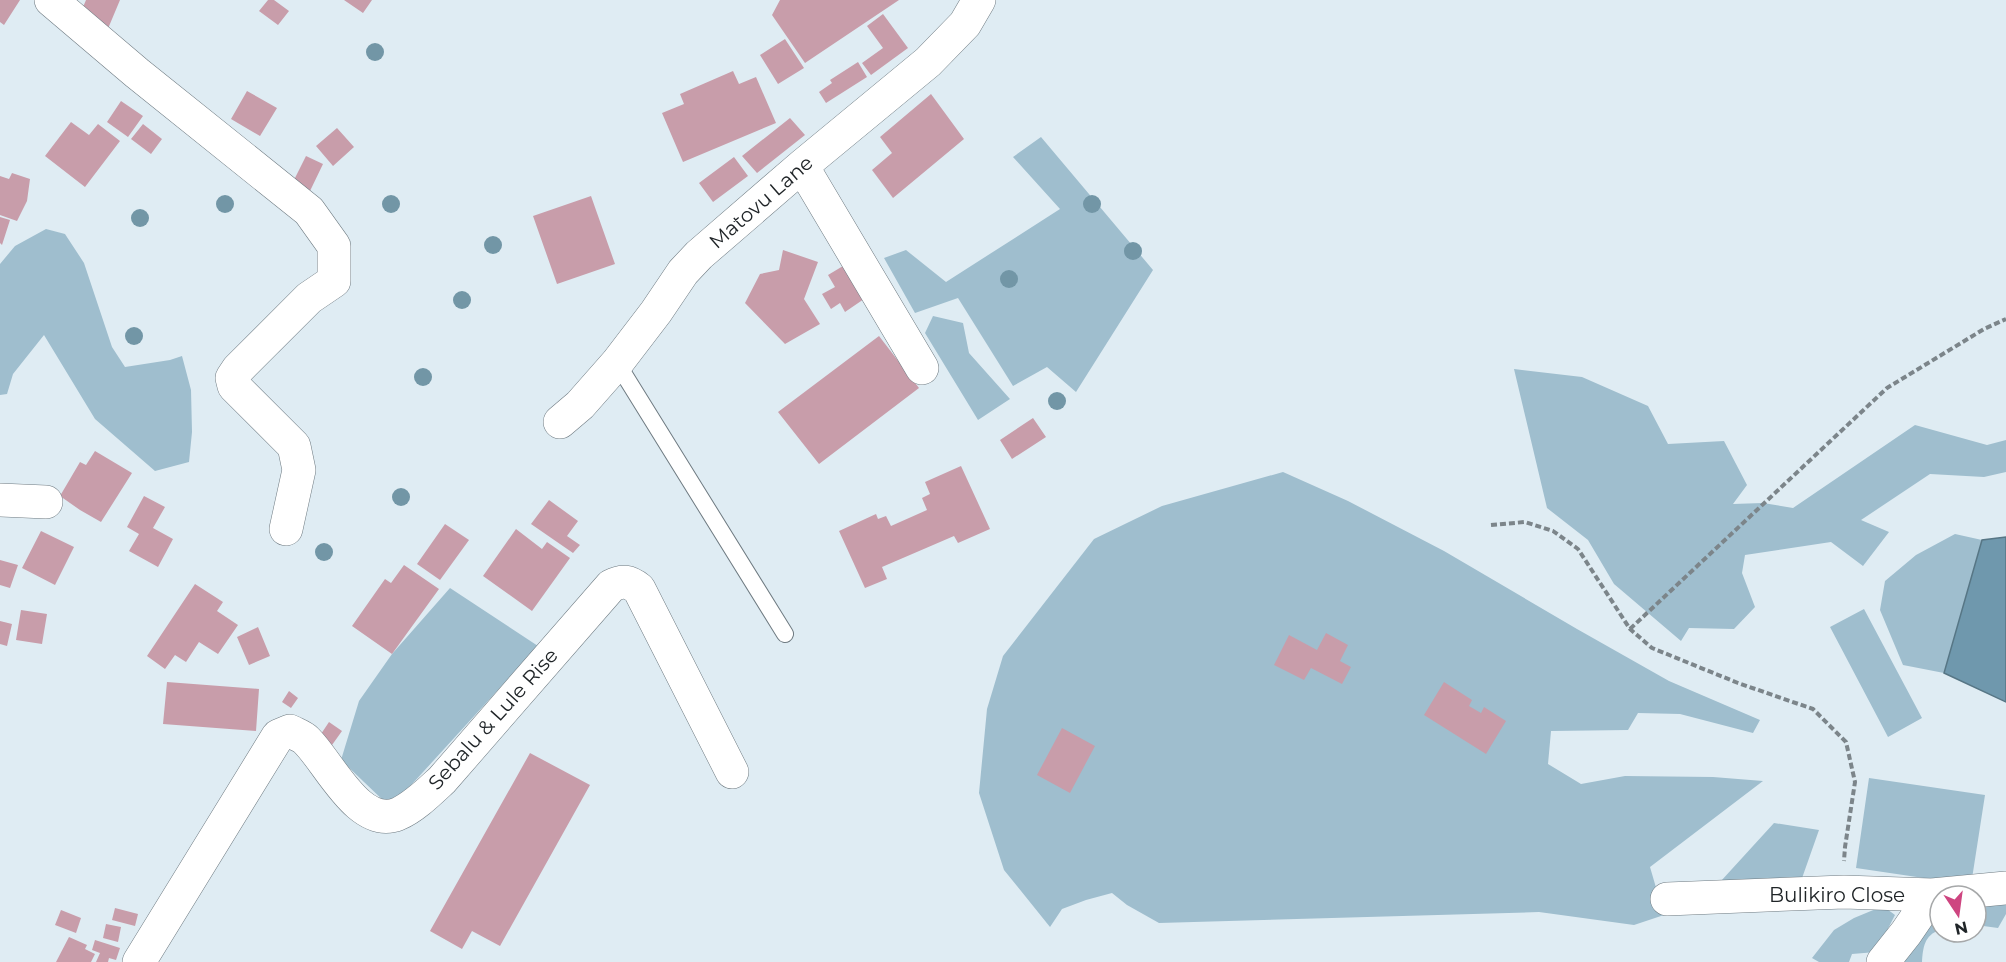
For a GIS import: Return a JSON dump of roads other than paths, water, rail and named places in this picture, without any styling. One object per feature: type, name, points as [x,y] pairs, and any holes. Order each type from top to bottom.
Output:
[{"type":"street","points":[[51,0],[137,73],[309,211],[333,246],[334,281],[309,298],[238,369],[232,378],[234,386],[294,446],[299,470],[286,530]]},
{"type":"street","name":"Matovu Lane","points":[[560,422],[580,405],[617,363],[683,272],[699,255],[928,62],[965,24],[979,0]]},
{"type":"street","points":[[802,166],[922,368]]},
{"type":"street","points":[[0,500],[46,502]]},
{"type":"street","name":"Sebalu & Lule Rise","points":[[139,962],[278,736],[290,732],[305,739],[360,806],[379,817],[397,814],[416,802],[442,780],[610,586],[619,581],[631,583],[639,589],[732,772]]},
{"type":"street","name":"Bulikiro Close","points":[[1988,890],[2006,888]]},
{"type":"street","name":"Bulikiro Close","points":[[1667,899],[1844,892],[1928,896]]},
{"type":"street","points":[[1883,962],[1928,902]]},
{"type":"lane","points":[[617,363],[785,634]]}]
